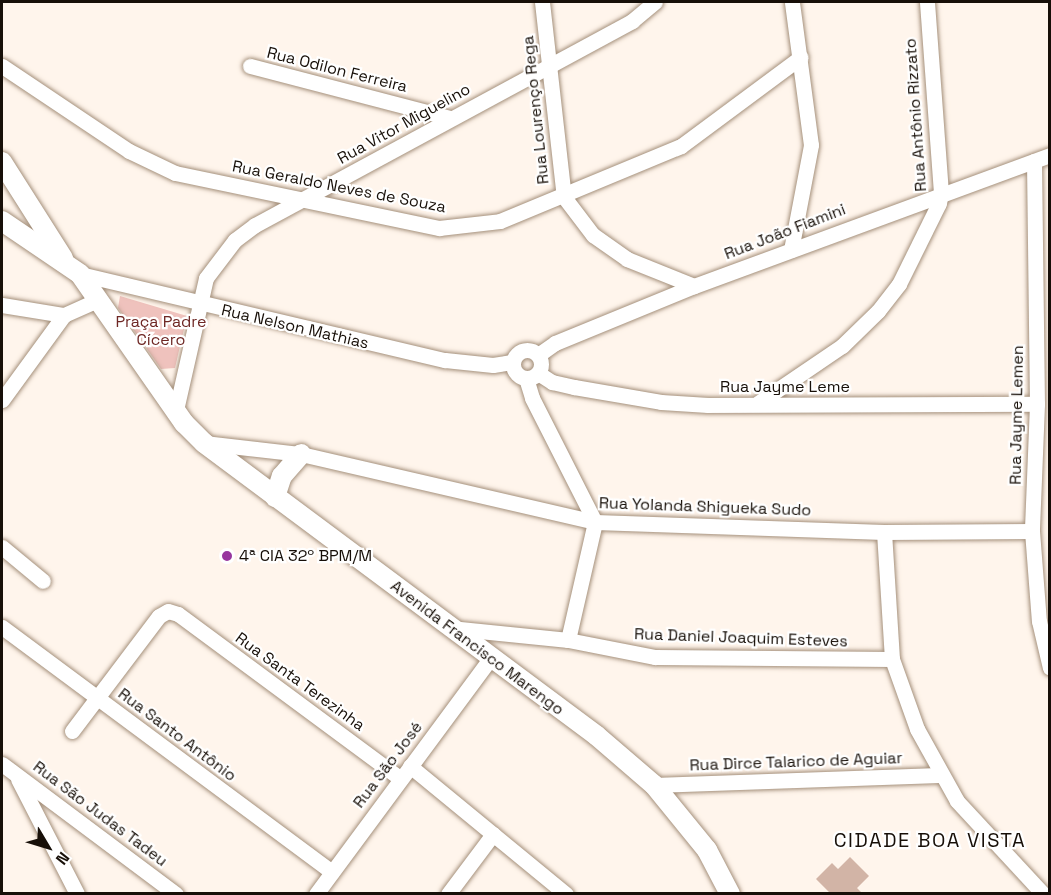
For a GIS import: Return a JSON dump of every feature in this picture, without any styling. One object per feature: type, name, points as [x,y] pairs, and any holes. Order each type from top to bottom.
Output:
[{"type":"main road","points":[[2,162],[73,269]]},
{"type":"main road","name":"Avenida Francisco Marengo","points":[[2,221],[73,269],[98,300],[176,411],[204,443],[447,627],[597,736],[654,785],[690,826],[723,889]]},
{"type":"main road","points":[[275,496],[282,476],[301,454]]},
{"type":"street","name":"Rua Lourenço Rega","points":[[542,2],[564,197],[593,235],[627,259],[694,286]]},
{"type":"street","name":"Rua Vitor Miguelino","points":[[176,411],[206,278],[235,240],[303,199],[632,21],[655,2]]},
{"type":"street","points":[[791,2],[801,57],[811,145],[792,250]]},
{"type":"street","name":"Rua Antônio Rizzato","points":[[758,403],[842,346],[878,311],[899,284],[929,225],[941,193],[927,2]]},
{"type":"street","name":"Rua Geraldo Neves de Souza","points":[[2,66],[147,162],[175,173],[440,228],[500,221],[564,197],[681,146],[801,57]]},
{"type":"street","name":"Rua Odilon Ferreira","points":[[250,66],[450,118]]},
{"type":"street","name":"Rua João Fiamini","points":[[538,355],[555,343],[694,286],[899,208],[1050,155]]},
{"type":"street","name":"Rua Jayme Lemen","points":[[1034,161],[1037,404],[1032,531],[1039,621],[1050,668]]},
{"type":"street","points":[[899,208],[929,225]]},
{"type":"street","name":"Rua Nelson Mathias","points":[[73,269],[199,305],[445,360],[478,364],[512,362]]},
{"type":"street","points":[[2,399],[64,315],[98,300]]},
{"type":"street","points":[[2,305],[64,315]]},
{"type":"street","points":[[532,376],[517,375],[512,362],[521,351],[530,350],[538,355],[532,376],[532,398],[595,522],[568,640]]},
{"type":"street","name":"Rua Jayme Leme","points":[[532,376],[552,382],[661,402],[1037,404]]},
{"type":"street","name":"Rua Yolanda Shigueka Sudo","points":[[204,443],[301,454],[595,522],[884,532],[1032,531]]},
{"type":"street","points":[[884,532],[892,659],[917,729],[939,774],[978,828],[1043,894]]},
{"type":"street","points":[[2,548],[43,581]]},
{"type":"street","name":"Rua Santa Terezinha","points":[[97,698],[159,616],[168,611],[178,614],[493,834],[566,894]]},
{"type":"street","name":"Rua Santo Antônio","points":[[2,627],[332,872]]},
{"type":"street","name":"Rua Daniel Joaquim Esteves","points":[[447,627],[568,640],[655,657],[892,659]]},
{"type":"street","name":"Rua São José","points":[[316,894],[490,659]]},
{"type":"street","points":[[72,731],[97,698]]},
{"type":"street","name":"Rua São Judas Tadeu","points":[[2,764],[176,894]]},
{"type":"street","points":[[16,773],[77,894]]},
{"type":"street","name":"Rua Dirce Talarico de Aguiar","points":[[654,785],[939,774]]},
{"type":"street","points":[[448,894],[493,834]]},
{"type":"green space","name":"Praça Padre Cícero","points":[[120,296],[187,316],[175,368],[161,369],[118,308]]},
{"type":"building","points":[[850,857],[869,876],[857,888],[863,894],[831,894],[816,879],[832,863],[838,869]]},
{"type":"place","name":"4ª CIA 32º BPM/M","points":[[227,556]]},
{"type":"district","name":"CIDADE BOA VISTA","points":[[930,840]]}]
